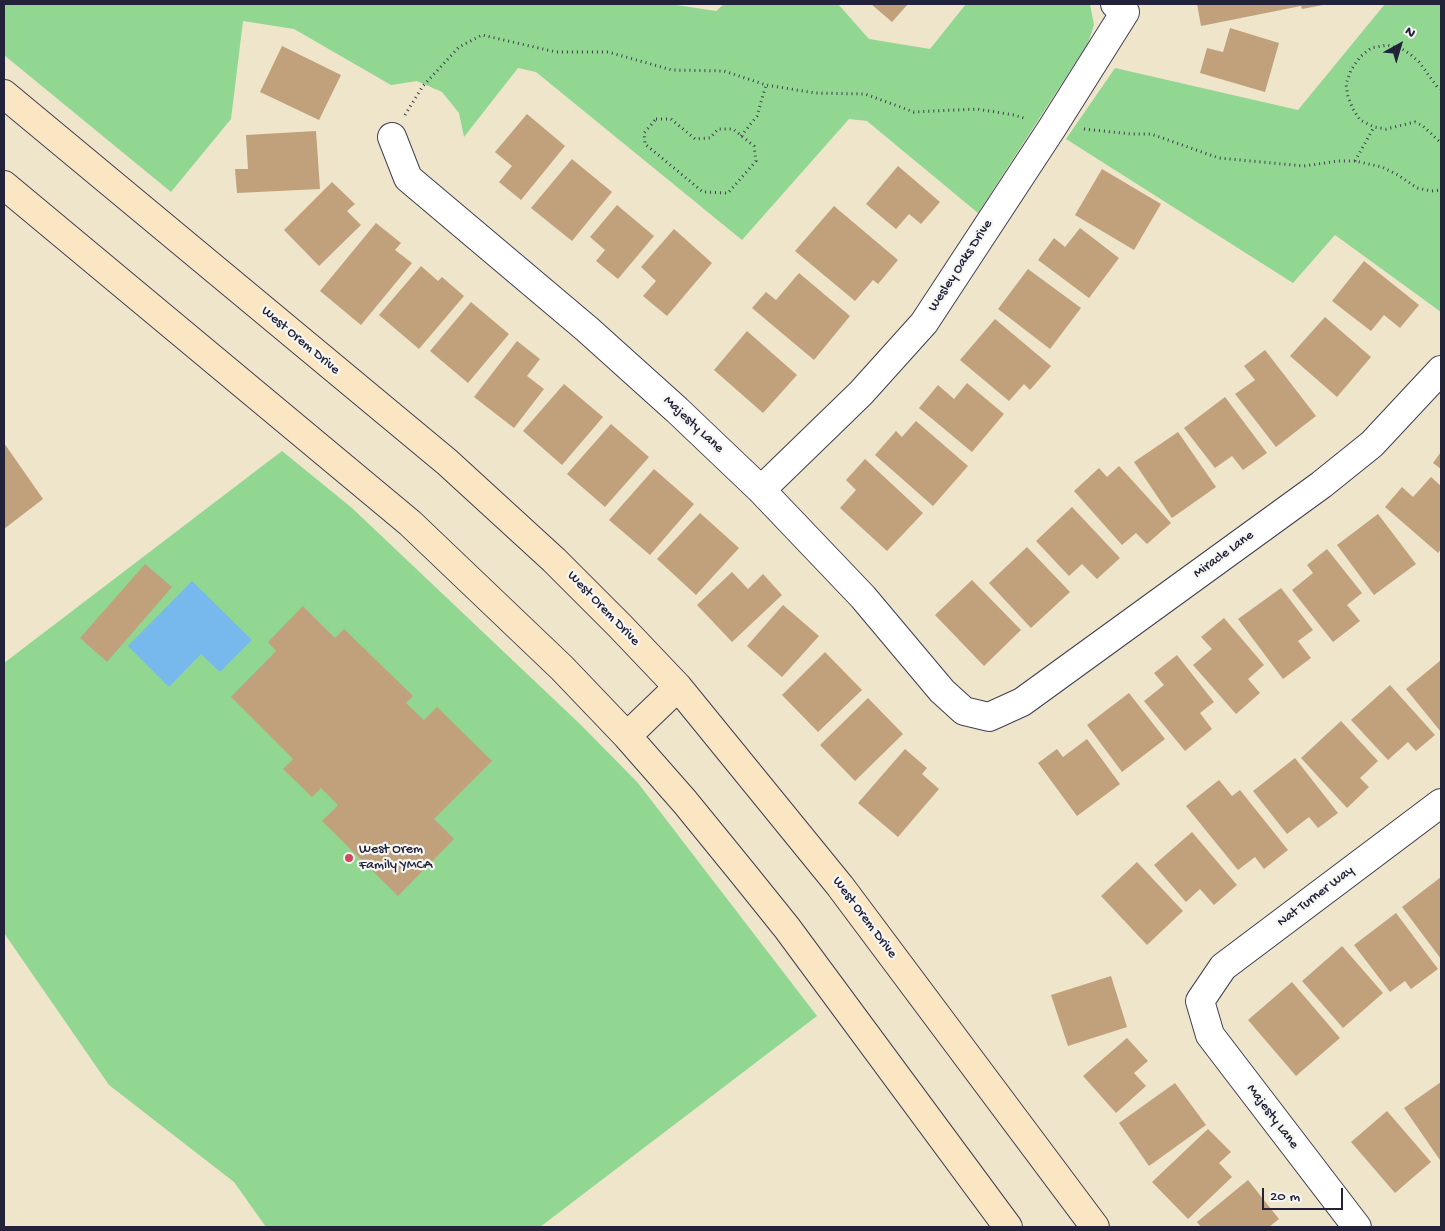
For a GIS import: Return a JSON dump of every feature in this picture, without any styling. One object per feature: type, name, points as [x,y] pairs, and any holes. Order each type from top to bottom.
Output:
[{"type":"main road","name":"West Orem Drive","points":[[4,94],[447,462],[554,560],[678,687],[840,886],[1094,1227]]},
{"type":"main road","points":[[4,185],[410,523],[521,627],[627,736],[685,802],[787,928],[1008,1227]]},
{"type":"main road","points":[[627,736],[678,687]]},
{"type":"street","name":"Wesley Oaks Drive","points":[[761,490],[861,393],[924,323],[1052,128],[1120,8]]},
{"type":"street","name":"Majesty Lane","points":[[392,138],[408,178],[601,341],[678,410],[761,490],[863,597],[942,691],[964,711],[989,717]]},
{"type":"street","name":"Miracle Lane","points":[[989,717],[1022,702],[1321,484],[1372,444],[1441,370]]},
{"type":"street","name":"Nat Turner Way","points":[[1200,1001],[1223,967],[1441,803]]},
{"type":"street","name":"Majesty Lane","points":[[1200,1001],[1210,1035],[1357,1227]]},
{"type":"path","points":[[392,138],[423,86],[459,47],[482,36],[556,52],[608,52],[672,70],[724,71],[766,85],[815,93],[865,94],[914,112],[978,108],[1014,115],[1052,128],[1077,128],[1131,134],[1151,134],[1218,158],[1304,166],[1338,161],[1355,161],[1382,167],[1417,188],[1431,191],[1441,190]]},
{"type":"path","points":[[1441,89],[1431,80],[1419,62],[1402,49],[1387,45],[1371,48],[1360,57],[1346,84],[1348,97],[1360,120],[1374,127],[1386,129],[1415,122],[1423,126],[1441,143]]},
{"type":"path","points":[[741,136],[757,116],[766,85]]},
{"type":"path","points":[[656,119],[671,119],[695,139],[710,138],[718,128],[733,129],[741,136],[754,146],[756,161],[728,193],[703,192],[645,144],[644,133],[656,119]]},
{"type":"path","points":[[1355,161],[1374,127]]},
{"type":"green space","points":[[4,4],[670,4],[716,11],[724,4],[838,4],[869,39],[930,49],[966,4],[1090,4],[1094,25],[1088,43],[978,213],[867,121],[849,119],[742,240],[536,72],[518,68],[464,137],[459,113],[442,92],[417,81],[391,85],[294,29],[243,21],[231,119],[171,192],[4,55]]},
{"type":"green space","points":[[1385,4],[1441,4],[1441,312],[1335,235],[1293,283],[1066,139],[1115,68],[1298,110]]},
{"type":"green space","name":"West Orem Family YMCA","points":[[282,451],[352,508],[581,725],[638,783],[817,1016],[540,1227],[266,1227],[234,1182],[109,1085],[4,933],[4,663]]},
{"type":"water","points":[[192,581],[252,640],[220,672],[201,654],[169,687],[128,646]]},
{"type":"building","points":[[871,4],[908,4],[892,22]]},
{"type":"building","points":[[1197,4],[1323,5],[1302,9],[1301,6],[1201,26]]},
{"type":"building","points":[[1230,28],[1279,43],[1265,92],[1200,73],[1207,48],[1223,52]]},
{"type":"building","points":[[282,46],[341,75],[319,120],[260,92]]},
{"type":"building","points":[[527,114],[565,146],[521,200],[499,182],[512,166],[495,152]]},
{"type":"building","points":[[316,131],[320,189],[237,193],[235,169],[248,169],[246,135]]},
{"type":"building","points":[[572,159],[612,192],[572,241],[531,208]]},
{"type":"building","points":[[898,166],[940,202],[921,224],[909,214],[896,229],[866,204]]},
{"type":"building","points":[[1102,169],[1161,204],[1134,250],[1075,215]]},
{"type":"building","points":[[332,182],[355,204],[347,211],[361,225],[319,266],[284,230]]},
{"type":"building","points":[[617,205],[654,236],[618,279],[596,261],[605,250],[590,237]]},
{"type":"building","points":[[834,206],[898,260],[878,284],[873,280],[855,301],[795,251]]},
{"type":"building","points":[[376,223],[401,243],[395,250],[412,263],[361,325],[320,291]]},
{"type":"building","points":[[1080,228],[1119,258],[1089,298],[1038,260],[1054,238],[1065,247]]},
{"type":"building","points":[[674,229],[712,263],[667,316],[643,296],[656,281],[641,267]]},
{"type":"building","points":[[1364,261],[1419,305],[1400,328],[1384,315],[1371,331],[1332,301]]},
{"type":"building","points":[[421,266],[438,281],[442,277],[464,296],[419,349],[379,315]]},
{"type":"building","points":[[1028,269],[1081,308],[1050,349],[998,309]]},
{"type":"building","points":[[799,273],[850,316],[814,360],[752,308],[766,292],[776,300]]},
{"type":"building","points":[[471,302],[509,334],[468,383],[430,351]]},
{"type":"building","points":[[1325,317],[1371,357],[1337,397],[1290,356]]},
{"type":"building","points":[[995,319],[1051,366],[1030,390],[1024,384],[1009,401],[960,360]]},
{"type":"building","points":[[747,331],[797,375],[763,413],[714,370]]},
{"type":"building","points":[[517,341],[540,359],[527,376],[544,389],[514,428],[474,397]]},
{"type":"building","points":[[1265,350],[1316,416],[1276,447],[1235,394],[1255,380],[1244,366]]},
{"type":"building","points":[[967,383],[1004,414],[972,452],[919,408],[938,385],[954,399]]},
{"type":"building","points":[[564,384],[603,417],[562,465],[523,431]]},
{"type":"building","points":[[1225,397],[1267,453],[1243,470],[1232,456],[1215,468],[1184,428]]},
{"type":"building","points":[[916,421],[968,466],[933,506],[875,455],[896,431],[902,437]]},
{"type":"building","points":[[611,424],[649,457],[605,507],[567,474]]},
{"type":"building","points":[[1178,432],[1216,487],[1172,518],[1134,462]]},
{"type":"building","points":[[4,443],[43,499],[4,529]]},
{"type":"building","points":[[1441,452],[1441,469],[1433,463]]},
{"type":"building","points":[[865,459],[923,513],[887,551],[840,508],[856,490],[846,480]]},
{"type":"building","points":[[1119,466],[1171,523],[1147,544],[1136,533],[1122,545],[1074,491],[1099,468],[1107,477]]},
{"type":"building","points":[[654,469],[694,504],[650,555],[609,520]]},
{"type":"building","points":[[1431,477],[1441,486],[1441,549],[1438,553],[1385,507],[1402,487],[1413,497]]},
{"type":"building","points":[[1072,507],[1120,558],[1097,579],[1082,564],[1069,576],[1036,541]]},
{"type":"building","points":[[700,513],[739,548],[696,595],[657,559]]},
{"type":"building","points":[[1378,514],[1416,564],[1374,595],[1337,545]]},
{"type":"building","points":[[1027,547],[1070,592],[1031,628],[989,583]]},
{"type":"building","points":[[1327,549],[1362,593],[1347,605],[1360,621],[1333,642],[1292,590],[1313,573],[1307,565]]},
{"type":"building","points":[[145,564],[172,587],[107,662],[80,638]]},
{"type":"building","points":[[732,572],[748,589],[763,574],[782,595],[732,642],[697,605]]},
{"type":"building","points":[[972,580],[1021,630],[984,666],[935,615]]},
{"type":"building","points":[[1281,588],[1313,630],[1298,641],[1311,658],[1283,679],[1238,619]]},
{"type":"building","points":[[783,605],[819,636],[782,677],[747,646]]},
{"type":"building","points":[[303,606],[335,638],[344,629],[413,696],[406,703],[424,720],[437,707],[492,761],[434,819],[454,839],[398,896],[322,821],[338,805],[321,788],[312,797],[283,769],[293,759],[231,697],[276,651],[268,642]]},
{"type":"building","points":[[1224,618],[1264,665],[1248,679],[1260,693],[1236,714],[1193,665],[1212,649],[1201,637]]},
{"type":"building","points":[[825,652],[862,690],[818,732],[782,695]]},
{"type":"building","points":[[1177,655],[1214,702],[1200,713],[1212,729],[1185,751],[1144,701],[1164,685],[1154,673]]},
{"type":"building","points":[[1441,660],[1441,732],[1406,689]]},
{"type":"building","points":[[1390,685],[1435,735],[1416,751],[1408,742],[1388,760],[1351,720]]},
{"type":"building","points":[[1129,693],[1165,739],[1122,772],[1087,725]]},
{"type":"building","points":[[868,698],[903,734],[855,781],[820,745]]},
{"type":"building","points":[[1341,721],[1378,761],[1360,778],[1369,787],[1347,808],[1301,758]]},
{"type":"building","points":[[1087,739],[1120,784],[1077,816],[1038,763],[1057,749],[1063,757]]},
{"type":"building","points":[[905,749],[927,768],[922,774],[939,789],[898,837],[858,803]]},
{"type":"building","points":[[1295,758],[1338,813],[1318,828],[1309,817],[1287,834],[1253,791]]},
{"type":"building","points":[[1219,780],[1232,796],[1240,790],[1288,850],[1264,869],[1255,857],[1238,870],[1186,806]]},
{"type":"building","points":[[1192,832],[1237,885],[1214,905],[1200,889],[1186,902],[1154,865]]},
{"type":"building","points":[[1137,862],[1183,911],[1147,945],[1101,896]]},
{"type":"building","points":[[1441,877],[1441,959],[1402,907]]},
{"type":"building","points":[[1396,913],[1438,969],[1411,989],[1405,981],[1390,992],[1354,945]]},
{"type":"building","points":[[1342,946],[1383,993],[1343,1028],[1302,981]]},
{"type":"building","points":[[1111,976],[1127,1027],[1068,1046],[1051,995]]},
{"type":"building","points":[[1292,982],[1340,1038],[1296,1076],[1248,1020]]},
{"type":"building","points":[[1127,1038],[1148,1061],[1134,1073],[1146,1086],[1116,1113],[1083,1076]]},
{"type":"building","points":[[1441,1082],[1441,1159],[1440,1160],[1404,1108]]},
{"type":"building","points":[[1175,1083],[1206,1125],[1149,1166],[1119,1123]]},
{"type":"building","points":[[1387,1111],[1431,1162],[1395,1193],[1351,1142]]},
{"type":"building","points":[[1208,1129],[1231,1152],[1219,1163],[1232,1177],[1188,1219],[1152,1182]]},
{"type":"building","points":[[1248,1180],[1279,1219],[1269,1227],[1201,1227],[1197,1222]]},
{"type":"place","name":"West Orem Family YMCA","points":[[349,858]]}]
